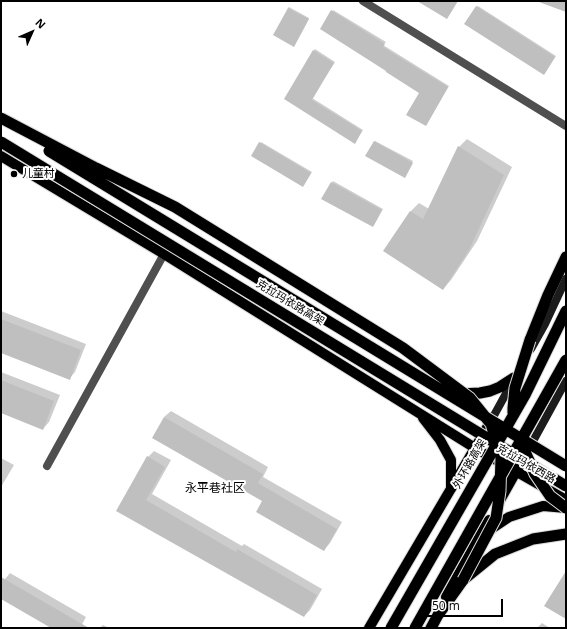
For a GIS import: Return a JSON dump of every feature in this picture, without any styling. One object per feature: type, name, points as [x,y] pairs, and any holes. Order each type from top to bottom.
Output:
[{"type":"highway","points":[[1,117],[96,168],[175,207],[403,348],[470,398],[491,424],[501,457],[500,491],[496,518],[463,580],[438,614],[430,628]]},
{"type":"highway","name":"克拉玛依路高架","points":[[1,122],[566,466]]},
{"type":"highway","name":"克拉玛依路高架","points":[[1,142],[566,486]]},
{"type":"highway","points":[[566,257],[548,295],[530,340],[515,388],[513,408],[516,430],[535,474],[550,496],[566,508]]},
{"type":"highway","name":"外环路高架","points":[[391,628],[525,395],[566,311]]},
{"type":"highway","points":[[415,628],[566,360]]},
{"type":"highway","points":[[451,394],[480,393],[490,391],[500,387],[514,378]]},
{"type":"highway","points":[[463,580],[495,554],[533,538],[566,534]]},
{"type":"main road","name":"克拉玛依西路","points":[[1,117],[532,443],[566,466]]},
{"type":"main road","name":"克拉玛依西路","points":[[1,156],[164,254],[475,448],[566,500]]},
{"type":"main road","points":[[370,628],[492,419],[545,324],[566,278]]},
{"type":"main road","points":[[430,628],[566,381]]},
{"type":"main road","points":[[418,412],[440,440],[451,460],[451,489]]},
{"type":"main road","points":[[480,536],[509,517],[544,506],[566,508]]},
{"type":"street","points":[[363,1],[566,126]]},
{"type":"street","points":[[47,466],[164,254]]},
{"type":"building","points":[[417,1],[458,1],[447,19]]},
{"type":"building","points":[[566,1],[566,12],[539,2]]},
{"type":"building","points":[[476,6],[555,57],[544,75],[464,24]]},
{"type":"building","points":[[288,8],[309,19],[294,47],[273,35]]},
{"type":"building","points":[[331,10],[385,44],[383,47],[448,87],[426,126],[406,115],[419,93],[320,29]]},
{"type":"building","points":[[313,50],[334,63],[312,100],[362,131],[355,144],[284,99]]},
{"type":"building","points":[[374,141],[413,163],[405,178],[365,156]]},
{"type":"building","points":[[259,142],[311,173],[303,187],[251,156]]},
{"type":"building","points":[[458,146],[504,175],[469,250],[443,290],[383,251],[410,211],[423,219]]},
{"type":"building","points":[[331,182],[382,210],[373,227],[321,199]]},
{"type":"building","points":[[1,319],[81,350],[70,380],[1,353]]},
{"type":"building","points":[[1,380],[54,401],[43,430],[1,413]]},
{"type":"building","points":[[164,417],[263,474],[258,483],[337,529],[324,551],[256,512],[262,501],[152,438]]},
{"type":"building","points":[[147,456],[165,467],[146,500],[236,552],[237,549],[317,595],[304,617],[116,511]]},
{"type":"building","points":[[566,571],[566,619],[544,606]]},
{"type":"building","points":[[1,577],[89,628],[51,628],[1,599]]},
{"type":"place","name":"儿童村","points":[[14,174]]},
{"type":"district","name":"永平巷社区","points":[[215,489]]}]
